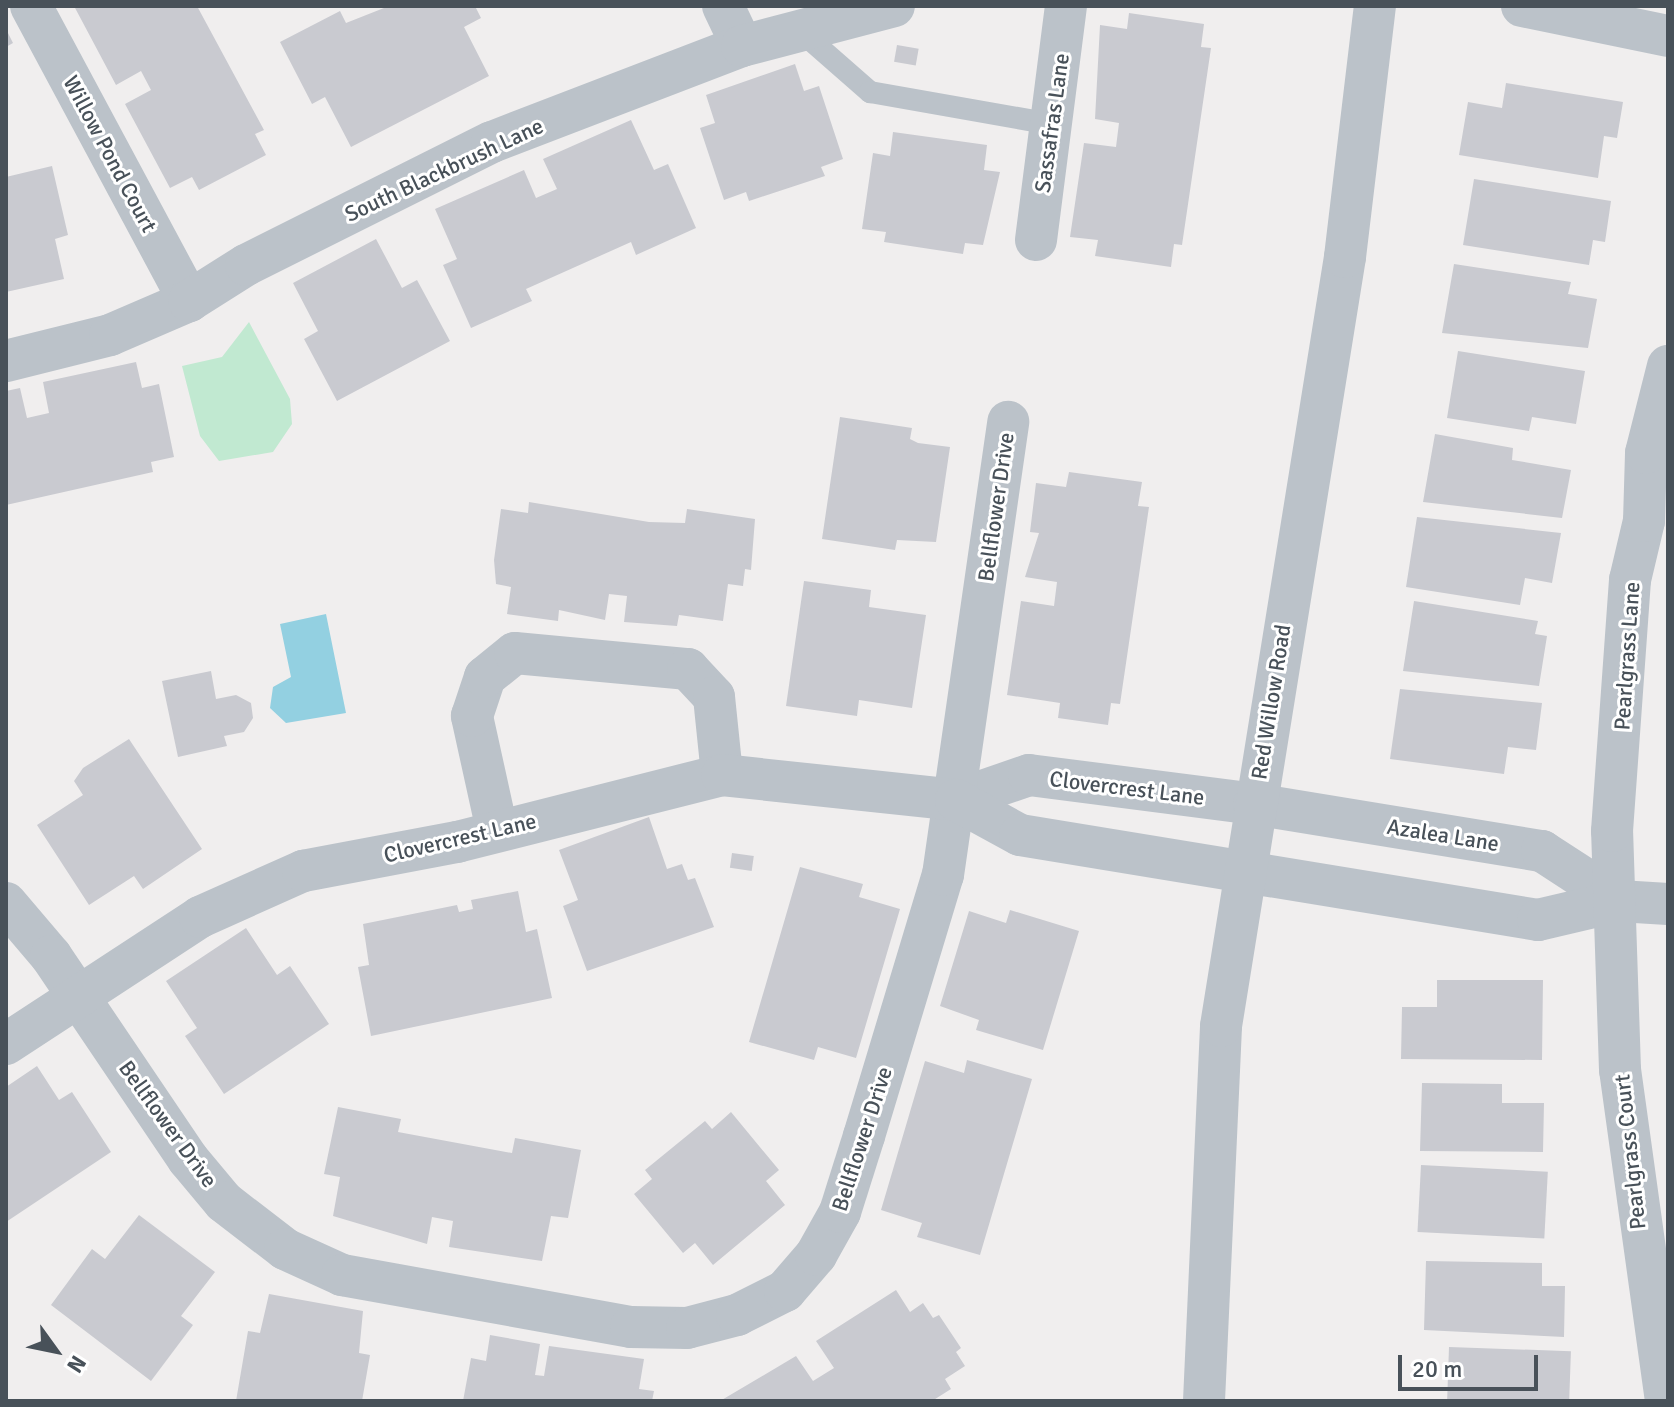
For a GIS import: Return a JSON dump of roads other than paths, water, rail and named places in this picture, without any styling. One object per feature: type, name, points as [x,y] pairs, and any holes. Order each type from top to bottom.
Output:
[{"type":"street","name":"Willow Pond Court","points":[[31,6],[189,301]]},
{"type":"street","points":[[723,6],[742,46]]},
{"type":"street","name":"South Blackbrush Lane","points":[[6,361],[110,335],[189,301],[246,265],[492,142],[742,46],[894,6]]},
{"type":"street","name":"Sassafras Lane","points":[[1036,240],[1066,6]]},
{"type":"street","name":"Red Willow Road","points":[[1204,1401],[1221,1026],[1254,804],[1345,257],[1375,6]]},
{"type":"street","points":[[1522,6],[1668,36]]},
{"type":"street","name":"Pearlgrass Lane","points":[[1619,901],[1612,831],[1630,655],[1630,580],[1644,521],[1646,453],[1668,366]]},
{"type":"street","name":"Bellflower Drive","points":[[6,903],[78,994],[188,1159],[224,1202],[285,1249],[342,1275],[631,1327],[687,1328],[785,1291],[840,1212],[943,875],[1008,422]]},
{"type":"street","points":[[497,830],[472,716],[485,677],[515,653],[688,669],[714,697],[722,775]]},
{"type":"street","name":"Clovercrest Lane","points":[[6,1044],[200,917],[303,871],[497,830],[722,775],[956,800],[1020,835],[1243,875]]},
{"type":"street","name":"Clovercrest Lane","points":[[956,800],[1029,775],[1254,804]]},
{"type":"street","name":"Azalea Lane","points":[[1254,804],[1542,851],[1619,901]]},
{"type":"street","name":"Azalea Lane","points":[[1243,875],[1538,920],[1619,901],[1668,904]]},
{"type":"street","name":"Pearlgrass Court","points":[[1619,901],[1613,955],[1620,1070],[1666,1401]]},
{"type":"lane","points":[[798,29],[870,92],[1052,124]]},
{"type":"water","points":[[326,614],[346,713],[286,723],[270,708],[273,687],[291,677],[280,624]]}]
